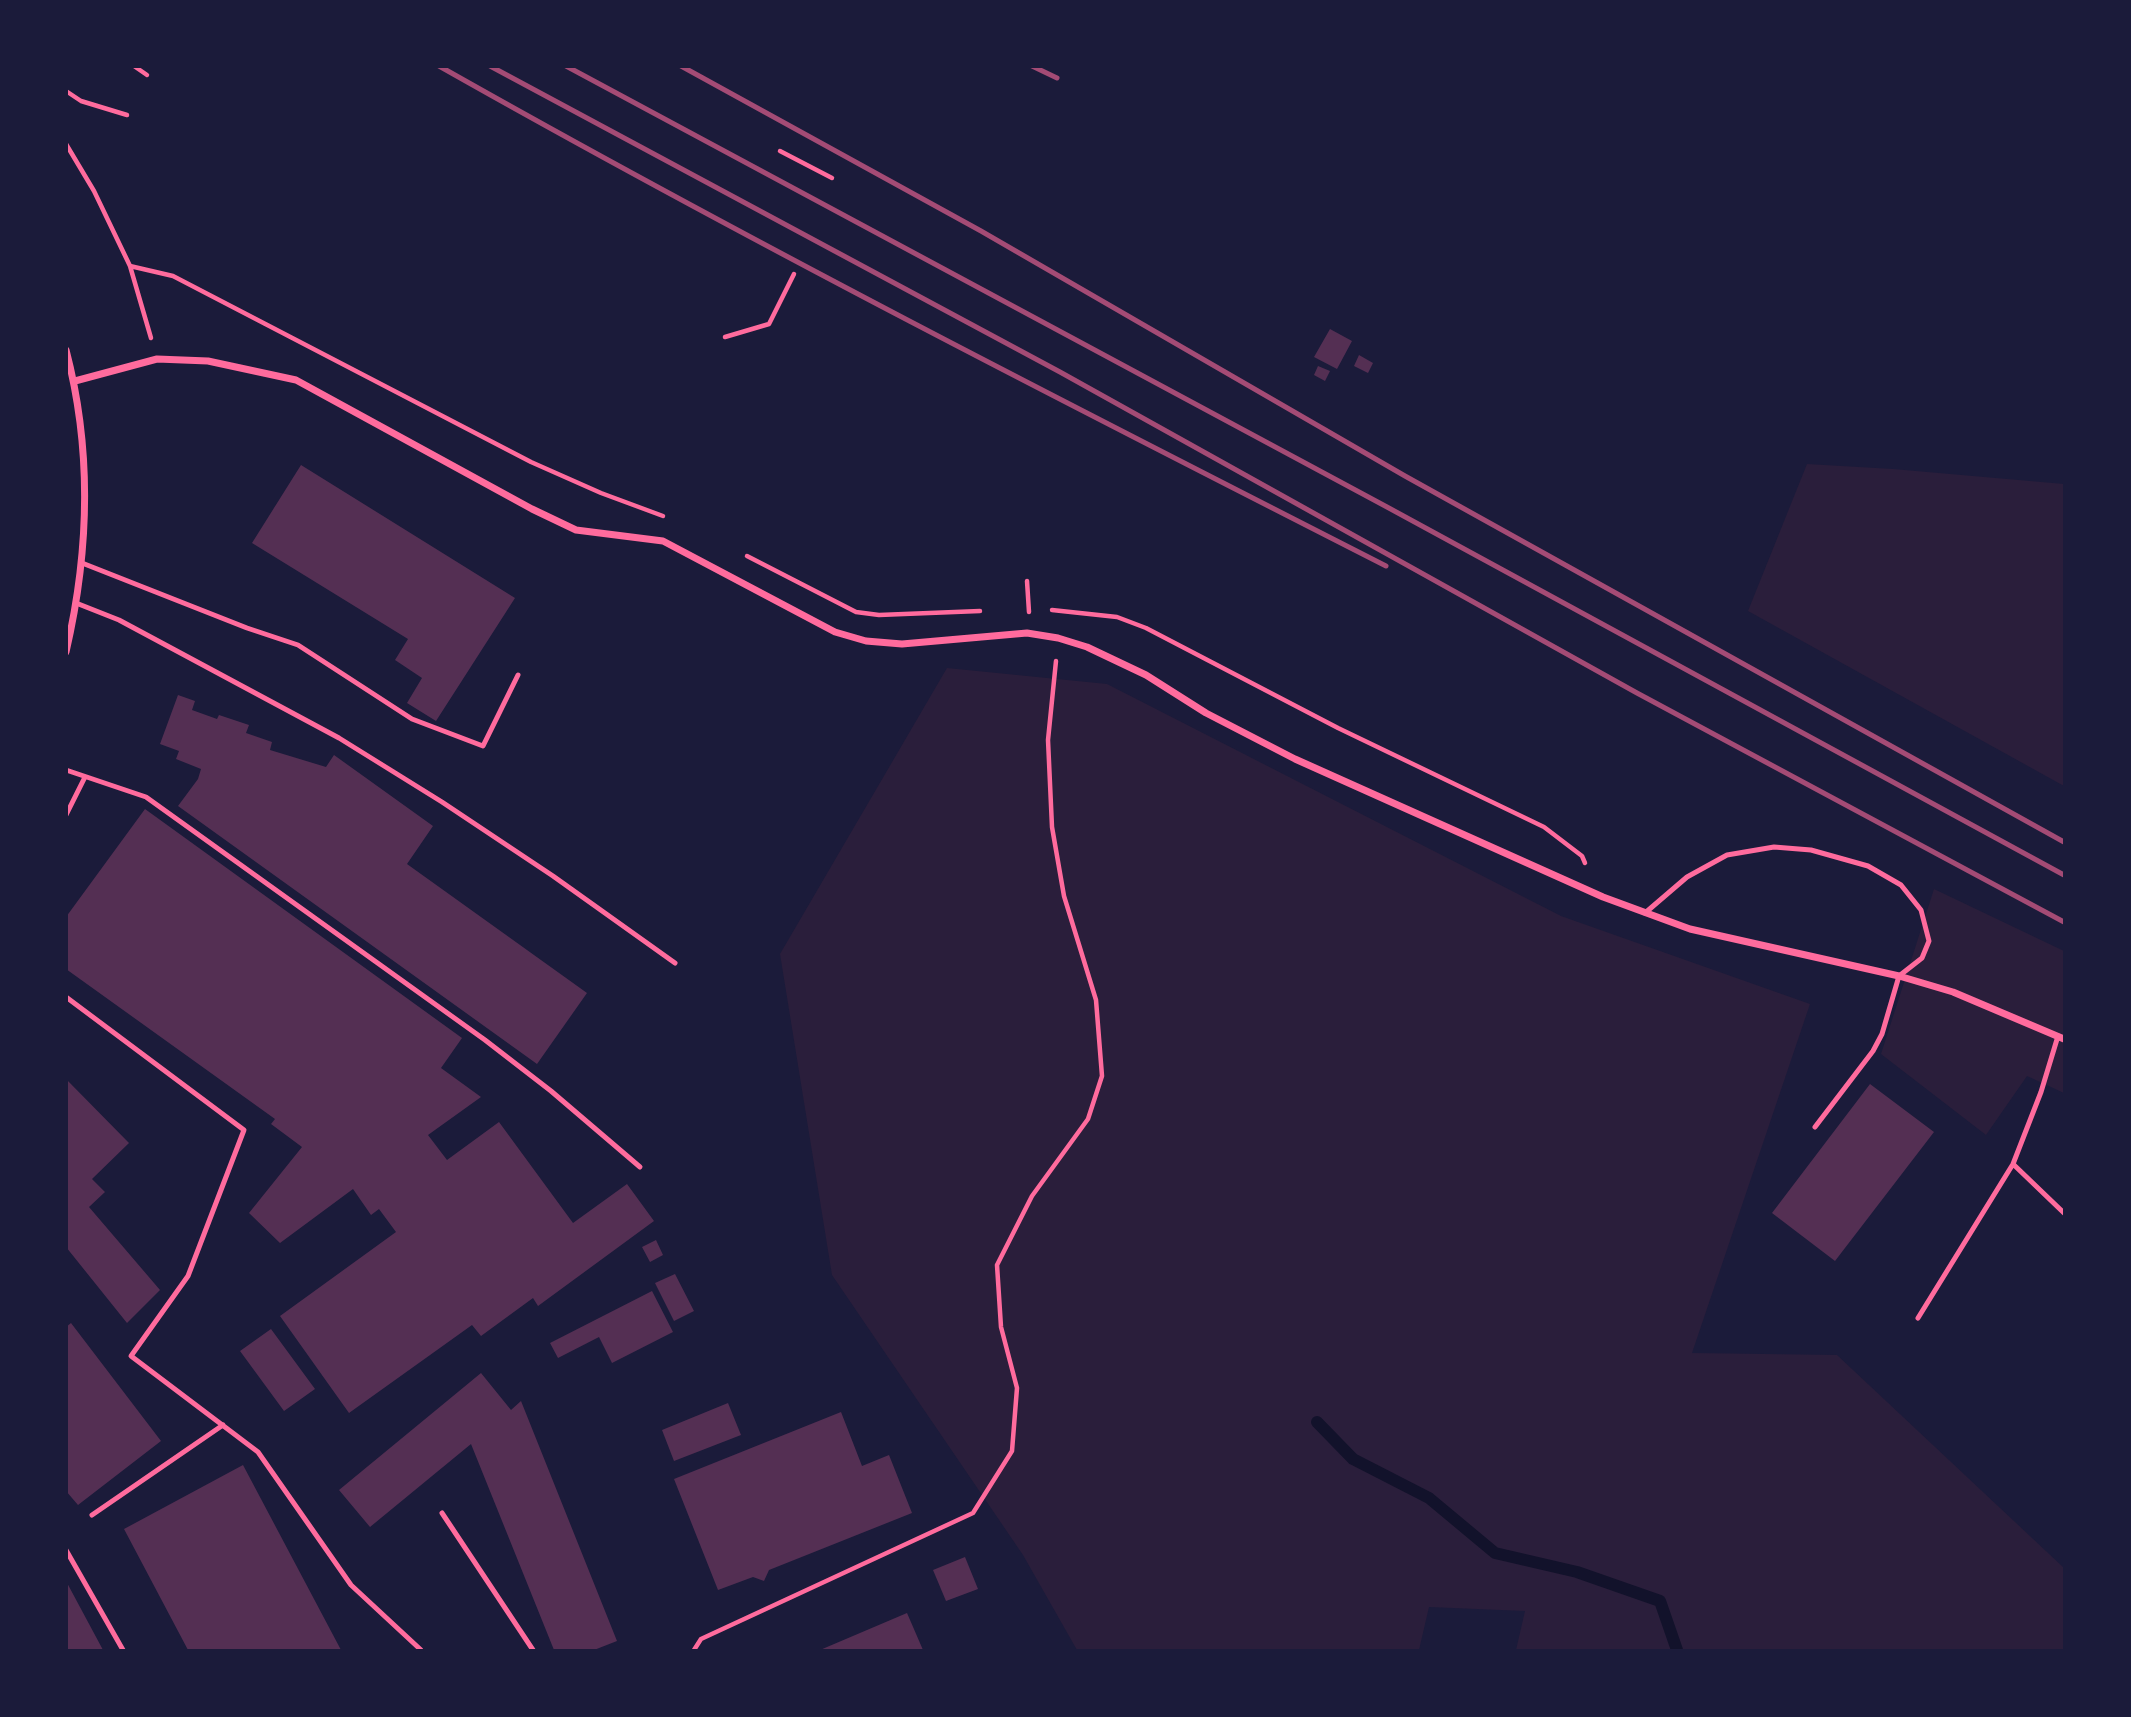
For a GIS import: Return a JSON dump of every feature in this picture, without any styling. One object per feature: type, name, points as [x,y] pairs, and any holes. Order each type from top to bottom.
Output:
[{"type":"street","points":[[66,350],[75,381],[85,474],[82,563],[66,652]]},
{"type":"street","points":[[75,381],[157,359],[208,361],[296,380],[532,509],[576,530],[663,541],[835,632],[866,641],[902,644],[1027,633],[1087,646],[1146,675],[1206,713],[1295,759],[1603,897],[1690,929],[1899,976],[1953,992],[2061,1037]]},
{"type":"lane","points":[[82,563],[247,628],[298,645],[412,719],[483,746],[518,675]]},
{"type":"lane","points":[[76,603],[119,620],[338,738],[519,854],[675,963]]},
{"type":"lane","points":[[66,770],[146,797],[485,1040],[551,1091],[640,1167]]},
{"type":"lane","points":[[66,815],[85,777]]},
{"type":"lane","points":[[1645,913],[1687,877],[1727,855],[1774,847],[1811,850],[1868,866],[1901,885],[1922,910],[1929,941],[1922,958],[1899,976],[1882,1034],[1873,1051],[1815,1127]]},
{"type":"lane","points":[[66,997],[244,1130],[188,1276],[131,1356],[258,1452],[351,1585],[421,1650]]},
{"type":"lane","points":[[1918,1318],[2013,1164],[2061,1037]]},
{"type":"lane","points":[[2013,1164],[2064,1213]]},
{"type":"lane","points":[[92,1515],[223,1425]]},
{"type":"lane","points":[[442,1514],[533,1650]]},
{"type":"lane","points":[[66,1550],[123,1650]]},
{"type":"path","points":[[134,66],[147,75]]},
{"type":"path","points":[[66,91],[81,101],[127,115]]},
{"type":"path","points":[[66,144],[94,191],[130,266],[157,359]]},
{"type":"path","points":[[780,151],[832,178]]},
{"type":"path","points":[[130,266],[173,276],[531,462],[601,493],[666,516]]},
{"type":"path","points":[[725,337],[769,324],[794,274]]},
{"type":"path","points":[[736,550],[856,612],[879,615],[988,610]]},
{"type":"path","points":[[1016,609],[1030,609],[1027,582]]},
{"type":"path","points":[[1043,610],[1117,617],[1146,628],[1338,728],[1544,827],[1582,856],[1603,897]]},
{"type":"path","points":[[694,1650],[701,1639],[973,1513],[1012,1451],[1017,1388],[1001,1327],[997,1265],[1032,1196],[1088,1119],[1102,1076],[1096,1000],[1064,896],[1052,827],[1048,740],[1058,638]]},
{"type":"shaded area","points":[[1807,464],[2064,484],[2064,786],[1748,611]]},
{"type":"shaded area","points":[[947,668],[1107,684],[1561,916],[1810,1004],[1692,1353],[1837,1355],[2064,1568],[2064,1650],[1516,1650],[1525,1611],[1429,1607],[1419,1650],[1077,1650],[1023,1555],[832,1275],[780,954]]},
{"type":"shaded area","points":[[1934,889],[2064,951],[2064,1093],[2027,1076],[1986,1135],[1881,1054]]},
{"type":"building","points":[[1330,329],[1352,341],[1337,369],[1314,357]]},
{"type":"building","points":[[1359,355],[1373,363],[1368,373],[1354,366]]},
{"type":"building","points":[[1318,366],[1330,371],[1325,381],[1314,375]]},
{"type":"building","points":[[301,465],[515,598],[436,721],[407,703],[422,678],[395,660],[408,639],[252,543]]},
{"type":"building","points":[[178,695],[195,701],[192,710],[217,719],[219,715],[249,725],[246,733],[272,742],[270,750],[326,767],[334,755],[433,826],[407,864],[587,993],[537,1064],[178,806],[198,779],[201,769],[176,759],[179,751],[160,744]]},
{"type":"building","points":[[145,809],[462,1038],[441,1068],[481,1097],[428,1135],[447,1160],[499,1122],[573,1223],[627,1184],[654,1221],[538,1306],[533,1298],[481,1336],[472,1325],[349,1413],[280,1316],[396,1232],[379,1209],[371,1215],[353,1189],[280,1243],[249,1213],[302,1147],[271,1124],[275,1119],[66,969],[66,917]]},
{"type":"building","points":[[66,1079],[129,1143],[92,1179],[105,1192],[89,1207],[160,1290],[127,1323],[66,1247]]},
{"type":"building","points":[[1870,1084],[1934,1132],[1835,1261],[1772,1213]]},
{"type":"building","points":[[656,1240],[663,1255],[650,1262],[642,1247]]},
{"type":"building","points":[[675,1274],[694,1311],[674,1321],[655,1283]]},
{"type":"building","points":[[652,1291],[673,1332],[612,1363],[599,1337],[558,1358],[550,1343]]},
{"type":"building","points":[[71,1323],[161,1441],[78,1505],[66,1491],[66,1327]]},
{"type":"building","points":[[271,1329],[315,1389],[284,1411],[240,1351]]},
{"type":"building","points":[[481,1373],[511,1410],[521,1401],[617,1641],[594,1650],[554,1650],[471,1444],[370,1527],[339,1490]]},
{"type":"building","points":[[728,1403],[741,1435],[674,1461],[662,1430]]},
{"type":"building","points":[[841,1412],[862,1466],[889,1455],[912,1513],[769,1570],[764,1581],[753,1577],[718,1590],[674,1479]]},
{"type":"building","points":[[243,1465],[341,1650],[188,1650],[124,1529]]},
{"type":"building","points":[[965,1557],[978,1589],[946,1601],[933,1570]]},
{"type":"building","points":[[66,1581],[103,1650],[66,1650]]},
{"type":"building","points":[[907,1613],[923,1650],[820,1650]]},
{"type":"waterway","points":[[1317,1422],[1353,1459],[1429,1498],[1495,1553],[1577,1572],[1660,1601],[1677,1650]]},
{"type":"railway","points":[[439,66],[791,259],[1386,566]]},
{"type":"railway","points":[[490,66],[1060,372],[1637,693],[2064,922]]},
{"type":"railway","points":[[566,66],[2064,875]]},
{"type":"railway","points":[[681,66],[981,231],[1405,476],[2064,842]]},
{"type":"railway","points":[[1032,66],[1057,78]]}]
